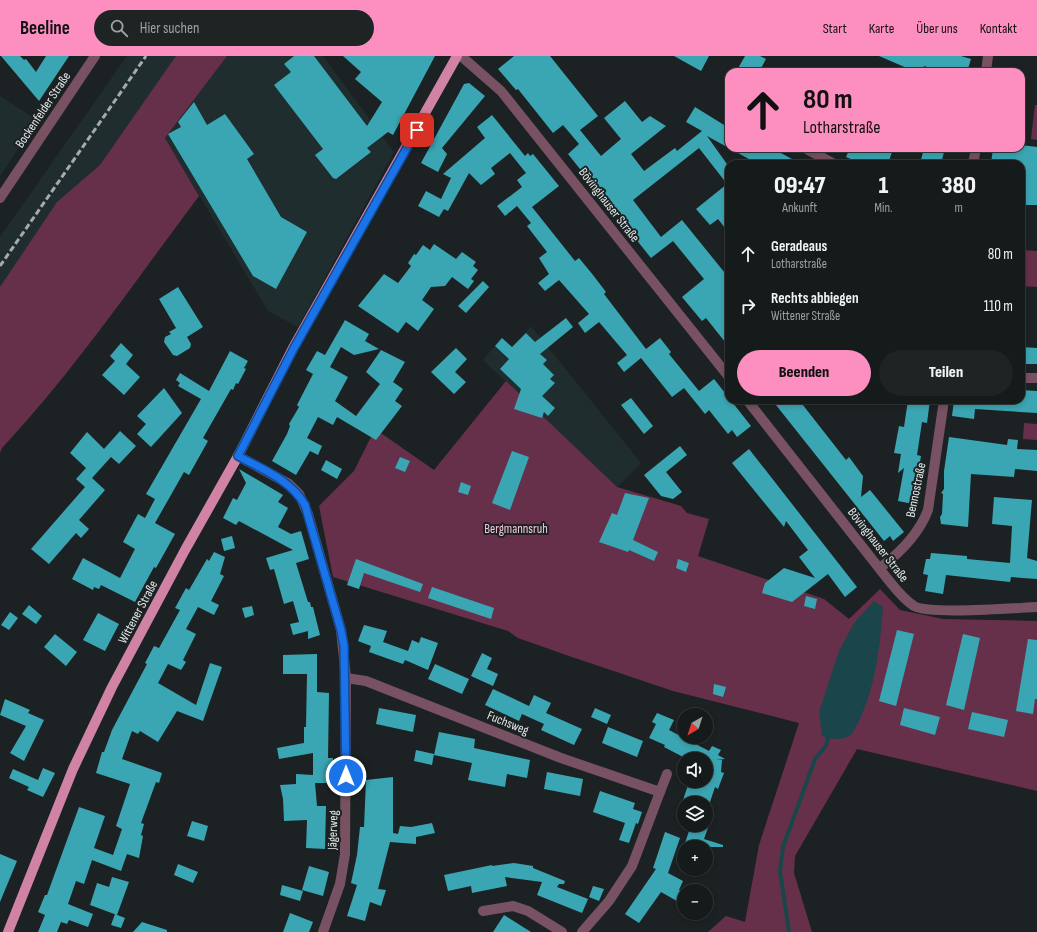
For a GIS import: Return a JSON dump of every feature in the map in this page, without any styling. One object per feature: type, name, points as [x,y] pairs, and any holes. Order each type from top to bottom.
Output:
[{"type":"main road","name":"Wittener Straße","points":[[8,932],[87,739],[185,550],[238,456],[274,384],[457,56]]},
{"type":"street","name":"Bockenfelder Straße","points":[[0,198],[95,56]]},
{"type":"street","name":"Bövinghauser Straße","points":[[461,56],[501,91],[725,372]]},
{"type":"street","points":[[986,68],[988,56]]},
{"type":"street","points":[[812,152],[827,160]]},
{"type":"street","points":[[1025,378],[1037,378]]},
{"type":"street","name":"Bövinghauser Straße","points":[[751,404],[904,598],[916,607],[940,611],[1037,607]]},
{"type":"street","name":"Bennostraße","points":[[880,568],[911,540],[923,523],[928,510],[943,404]]},
{"type":"street","name":"Jägerweg","points":[[238,456],[289,484],[299,494],[308,514],[341,630],[344,646],[346,678],[345,854],[340,884],[323,932]]},
{"type":"street","name":"Fuchsweg","points":[[346,678],[366,681],[561,758],[660,792]]},
{"type":"street","points":[[582,932],[609,901],[632,866],[667,774]]},
{"type":"street","points":[[483,911],[513,906],[528,911],[562,932]]},
{"type":"shaded area","points":[[127,56],[177,56],[100,165],[57,203],[0,287],[0,237]]},
{"type":"shaded area","points":[[227,56],[323,56],[394,152],[298,327],[268,311],[165,138]]},
{"type":"shaded area","points":[[0,96],[37,120],[0,176]]},
{"type":"shaded area","points":[[531,326],[641,463],[617,487],[483,360],[502,338],[512,347]]},
{"type":"green space","points":[[176,56],[227,56],[165,138],[199,196],[80,356],[55,388],[2,448],[0,453],[0,287],[57,202],[100,165]]},
{"type":"green space","points":[[1035,105],[1037,105],[1037,140],[1031,139]]},
{"type":"green space","points":[[1025,250],[1037,251],[1037,287],[1025,286]]},
{"type":"green space","name":"Bergmannsruh","points":[[506,381],[617,487],[681,506],[687,513],[709,519],[698,556],[824,599],[849,619],[880,589],[900,610],[943,619],[1037,621],[1037,791],[857,749],[795,856],[794,873],[812,932],[708,932],[726,916],[745,922],[759,845],[799,723],[673,691],[518,638],[508,631],[333,577],[319,506],[354,471],[375,429],[434,470]]},
{"type":"green space","points":[[1024,423],[1037,424],[1037,440],[1023,439]]},
{"type":"water","points":[[874,601],[883,607],[882,622],[879,651],[870,693],[865,707],[852,734],[842,739],[822,736],[819,712],[839,651],[854,623]]},
{"type":"building","points":[[1,56],[20,56],[24,60],[26,59],[36,72],[46,56],[69,56],[39,101]]},
{"type":"building","points":[[294,56],[314,56],[367,126],[382,102],[355,79],[361,72],[343,56],[435,56],[393,135],[388,132],[367,148],[371,152],[336,179],[333,178],[315,155],[323,149],[274,85],[291,72],[284,64]]},
{"type":"building","points":[[514,56],[550,56],[598,116],[580,130],[601,156],[621,139],[604,118],[625,101],[642,122],[650,116],[666,126],[631,154],[644,171],[675,148],[677,151],[702,131],[686,122],[695,107],[725,126],[725,146],[707,136],[725,161],[725,181],[699,148],[633,200],[661,237],[682,220],[725,273],[725,342],[706,318],[702,321],[682,297],[704,279],[673,241],[651,258],[568,154],[579,144],[563,125],[553,133],[518,89],[516,90],[498,69]]},
{"type":"building","points":[[674,56],[709,56],[701,71]]},
{"type":"building","points":[[745,56],[760,56],[766,59],[761,68],[738,68]]},
{"type":"building","points":[[879,56],[961,56],[971,59],[968,68],[930,68],[924,66],[923,68],[907,68]]},
{"type":"building","points":[[469,83],[485,96],[442,148],[447,154],[438,172],[421,163],[464,84]]},
{"type":"building","points":[[194,102],[207,125],[225,114],[254,154],[247,159],[281,217],[307,232],[276,289],[253,276],[168,134],[181,127],[178,122]]},
{"type":"building","points":[[492,115],[525,156],[528,153],[530,156],[533,154],[559,186],[532,207],[575,261],[579,258],[593,275],[606,292],[604,294],[646,349],[660,338],[671,352],[669,354],[699,391],[714,379],[725,393],[725,404],[734,404],[751,426],[737,437],[732,430],[728,434],[709,410],[705,414],[684,388],[672,397],[641,358],[624,372],[617,363],[627,355],[599,322],[585,333],[578,323],[589,314],[559,280],[545,291],[538,283],[549,274],[539,258],[547,252],[527,226],[531,223],[517,206],[505,216],[497,206],[522,187],[517,180],[526,173],[510,153],[491,168],[495,174],[481,185],[469,173],[448,211],[444,209],[439,217],[418,206],[426,191],[441,199],[451,178],[443,174],[485,138],[477,127]]},
{"type":"building","points":[[1025,146],[1037,147],[1037,205],[1025,205],[1025,160],[992,160],[992,152],[1025,152]]},
{"type":"building","points":[[736,152],[779,152],[794,160],[751,160]]},
{"type":"building","points":[[848,152],[892,152],[889,160],[853,160],[846,157]]},
{"type":"building","points":[[923,152],[944,152],[942,160],[921,160]]},
{"type":"building","points":[[725,186],[725,228],[718,219],[710,225],[696,209]]},
{"type":"building","points":[[434,244],[456,259],[462,252],[476,262],[473,266],[478,270],[471,279],[474,281],[468,289],[452,277],[445,286],[431,287],[422,300],[434,309],[418,331],[406,322],[398,333],[358,306],[384,274],[398,283],[411,266],[408,263],[414,254],[416,255],[423,245],[430,250]]},
{"type":"building","points":[[483,281],[489,287],[466,313],[458,306]]},
{"type":"building","points":[[178,287],[203,327],[187,337],[191,344],[190,348],[177,356],[173,355],[164,342],[165,337],[171,334],[169,332],[176,328],[159,299]]},
{"type":"building","points":[[566,318],[573,327],[540,354],[547,360],[543,364],[554,375],[550,379],[555,383],[542,396],[555,408],[548,416],[544,412],[542,418],[514,409],[521,389],[500,369],[509,359],[495,346],[502,338],[512,347],[526,333],[535,342]]},
{"type":"building","points":[[345,320],[369,334],[365,341],[379,349],[354,355],[341,347],[330,367],[348,377],[335,401],[356,416],[380,384],[366,372],[381,350],[405,362],[393,382],[403,389],[395,401],[402,406],[376,440],[337,417],[333,425],[318,417],[307,438],[322,446],[318,455],[310,451],[296,475],[272,461],[287,434],[290,426],[289,424],[299,407],[297,405],[313,374],[306,370],[317,351],[325,355]]},
{"type":"building","points":[[121,343],[133,355],[126,364],[140,377],[124,395],[102,375],[115,361],[110,356]]},
{"type":"building","points":[[1025,347],[1037,348],[1037,364],[1025,364]]},
{"type":"building","points":[[456,348],[467,359],[455,372],[466,382],[454,394],[431,372]]},
{"type":"building","points":[[230,351],[248,361],[244,368],[246,369],[238,384],[236,383],[233,390],[231,389],[203,438],[208,441],[189,475],[184,472],[155,523],[175,534],[156,568],[154,567],[135,602],[101,585],[99,589],[94,587],[93,590],[72,579],[83,558],[120,578],[135,549],[123,542],[138,514],[145,518],[155,499],[146,494],[201,399],[178,386],[180,383],[176,380],[180,373],[209,391]]},
{"type":"building","points":[[164,388],[182,413],[151,447],[137,434],[146,424],[137,416]]},
{"type":"building","points":[[1025,390],[1037,391],[1037,413],[975,409],[974,419],[952,416],[954,404],[1025,404]]},
{"type":"building","points":[[631,398],[653,426],[644,434],[621,405]]},
{"type":"building","points":[[775,404],[802,404],[846,460],[849,457],[863,476],[861,497],[870,490],[904,532],[893,541],[890,536],[884,541]]},
{"type":"building","points":[[907,404],[929,404],[927,423],[922,422],[917,455],[921,456],[913,504],[898,501],[904,468],[898,473],[901,454],[894,453],[899,426],[904,427]]},
{"type":"building","points":[[120,431],[136,446],[119,464],[111,457],[92,478],[105,490],[79,520],[89,529],[81,538],[76,533],[49,564],[31,549],[85,487],[76,479],[86,468],[70,453],[87,432],[104,449]]},
{"type":"building","points":[[949,437],[1007,445],[1008,439],[1018,440],[1017,449],[1037,450],[1037,471],[1015,469],[1014,477],[971,474],[968,527],[941,524],[940,517],[942,514],[943,494],[941,493],[944,489],[944,471]]},
{"type":"building","points":[[680,446],[687,455],[666,472],[682,492],[673,499],[661,496],[644,475]]},
{"type":"building","points":[[749,449],[857,587],[845,597],[828,574],[792,602],[762,593],[765,583],[784,568],[815,578],[799,557],[808,550],[786,521],[784,527],[732,463]]},
{"type":"building","points":[[512,451],[529,457],[510,510],[492,503]]},
{"type":"building","points":[[400,457],[410,461],[405,472],[395,468]]},
{"type":"building","points":[[326,460],[342,469],[337,479],[321,470]]},
{"type":"building","points":[[239,469],[283,495],[278,502],[288,508],[278,527],[291,534],[301,531],[309,559],[296,563],[308,602],[310,602],[311,607],[313,607],[320,635],[308,639],[308,631],[293,635],[290,624],[299,622],[293,601],[284,604],[274,569],[270,570],[266,558],[293,550],[239,521],[236,525],[223,518],[233,498],[237,500],[246,483]]},
{"type":"building","points":[[461,482],[471,486],[468,495],[458,492]]},
{"type":"building","points":[[625,493],[649,498],[633,540],[658,552],[654,561],[629,550],[628,552],[599,542],[612,513],[617,515]]},
{"type":"building","points":[[994,497],[1032,500],[1027,558],[1037,561],[1037,579],[1011,577],[1010,582],[946,575],[943,594],[925,591],[928,575],[923,574],[926,559],[930,559],[931,553],[967,556],[967,559],[1010,563],[1012,526],[992,524]]},
{"type":"building","points":[[232,536],[235,548],[224,551],[221,539]]},
{"type":"building","points":[[214,552],[225,557],[220,574],[224,576],[211,601],[219,605],[214,615],[198,607],[186,629],[196,634],[183,660],[186,662],[181,670],[168,664],[158,683],[196,705],[210,663],[222,667],[203,721],[177,711],[158,742],[140,731],[138,734],[132,731],[122,759],[162,773],[159,783],[156,782],[141,823],[144,824],[141,835],[143,836],[139,858],[127,854],[121,871],[92,860],[84,884],[76,881],[68,904],[93,914],[88,927],[69,920],[67,924],[61,922],[57,932],[38,932],[45,915],[38,912],[45,895],[47,895],[79,807],[105,816],[94,848],[113,855],[122,829],[116,826],[130,784],[96,773],[102,752],[104,752],[112,730],[147,664],[145,663],[154,646],[159,648],[180,610],[175,608],[186,588],[189,590],[207,559],[209,561]]},
{"type":"building","points":[[356,559],[423,584],[420,592],[364,573],[359,589],[347,585]]},
{"type":"building","points":[[678,559],[689,563],[686,572],[676,568]]},
{"type":"building","points":[[432,587],[494,608],[491,619],[428,598]]},
{"type":"building","points":[[806,596],[817,599],[815,609],[804,606]]},
{"type":"building","points":[[29,605],[42,616],[36,624],[22,614]]},
{"type":"building","points":[[252,606],[254,615],[245,618],[242,608]]},
{"type":"building","points":[[10,612],[18,618],[9,630],[1,625]]},
{"type":"building","points":[[98,613],[119,624],[105,651],[83,640]]},
{"type":"building","points":[[364,625],[387,631],[383,642],[408,651],[412,640],[419,643],[421,637],[438,643],[428,670],[405,660],[403,664],[369,652],[371,646],[358,641]]},
{"type":"building","points":[[897,630],[914,634],[896,706],[879,701]]},
{"type":"building","points":[[55,634],[77,652],[66,666],[44,647]]},
{"type":"building","points":[[963,634],[980,638],[964,710],[946,705]]},
{"type":"building","points":[[1028,639],[1037,640],[1037,699],[1035,699],[1033,714],[1016,711]]},
{"type":"building","points":[[482,653],[492,658],[487,669],[498,674],[493,686],[471,676]]},
{"type":"building","points":[[317,654],[317,692],[329,693],[328,758],[333,758],[333,783],[315,783],[317,806],[326,806],[325,849],[306,848],[307,820],[284,821],[283,799],[280,785],[296,784],[296,774],[313,775],[313,753],[279,759],[277,748],[304,743],[304,727],[306,727],[307,674],[283,674],[283,655]]},
{"type":"building","points":[[435,664],[469,679],[462,694],[428,679]]},
{"type":"building","points":[[714,684],[726,687],[723,697],[713,694]]},
{"type":"building","points":[[493,689],[529,706],[534,695],[551,703],[546,713],[582,729],[574,745],[541,730],[544,724],[522,714],[519,721],[485,705]]},
{"type":"building","points":[[5,699],[30,710],[28,713],[44,720],[24,761],[10,753],[26,726],[0,715]]},
{"type":"building","points":[[379,708],[416,715],[413,732],[376,724]]},
{"type":"building","points":[[595,708],[611,715],[607,724],[591,717]]},
{"type":"building","points":[[904,708],[940,717],[935,735],[900,725]]},
{"type":"building","points":[[972,712],[1008,720],[1004,737],[968,729]]},
{"type":"building","points":[[657,713],[674,720],[669,730],[677,734],[677,744],[696,744],[709,751],[712,746],[721,750],[718,755],[725,759],[716,760],[722,760],[721,772],[724,773],[718,789],[715,787],[712,796],[684,796],[687,788],[713,788],[713,752],[677,752],[677,754],[664,747],[665,745],[649,738],[656,724],[652,722]]},
{"type":"building","points":[[608,727],[643,741],[637,757],[602,743]]},
{"type":"building","points":[[439,732],[475,739],[474,748],[530,760],[527,778],[507,774],[505,787],[468,780],[472,763],[434,755]]},
{"type":"building","points":[[416,750],[434,754],[432,765],[414,761]]},
{"type":"building","points":[[43,768],[55,773],[43,797],[27,790],[29,787],[9,778],[13,769],[38,780]]},
{"type":"building","points":[[547,772],[583,779],[580,796],[544,789]]},
{"type":"building","points":[[393,777],[393,833],[398,834],[400,826],[411,827],[432,823],[435,833],[416,837],[416,844],[390,842],[378,889],[386,890],[381,906],[370,902],[365,921],[347,916],[357,885],[351,883],[357,855],[360,827],[364,827],[366,780]]},
{"type":"building","points":[[600,791],[635,803],[633,809],[642,812],[638,824],[636,823],[629,843],[619,840],[625,823],[593,812]]},
{"type":"building","points":[[192,821],[208,826],[204,841],[187,836]]},
{"type":"building","points":[[665,832],[680,838],[679,840],[677,840],[677,847],[668,873],[683,881],[682,884],[677,884],[677,901],[661,892],[639,923],[625,914],[656,869],[653,868]]},
{"type":"building","points":[[689,832],[706,832],[704,839],[707,840],[686,840]]},
{"type":"building","points":[[713,842],[723,845],[723,847],[713,847]]},
{"type":"building","points":[[0,854],[17,861],[0,902]]},
{"type":"building","points":[[514,863],[533,866],[533,868],[565,881],[564,884],[559,884],[557,887],[588,899],[582,913],[537,895],[542,882],[505,877],[507,886],[472,893],[471,886],[448,891],[444,875],[492,865]]},
{"type":"building","points":[[178,864],[198,872],[193,883],[174,875]]},
{"type":"building","points":[[309,866],[329,872],[323,896],[302,890]]},
{"type":"building","points":[[112,877],[129,882],[117,915],[90,905],[97,883],[109,887]]},
{"type":"building","points":[[282,885],[303,891],[300,901],[280,895]]},
{"type":"building","points":[[593,886],[604,889],[599,901],[589,897]]},
{"type":"building","points":[[290,913],[313,922],[309,932],[283,932]]},
{"type":"building","points":[[115,914],[125,918],[121,928],[111,925]]},
{"type":"building","points":[[504,915],[531,932],[493,932]]},
{"type":"building","points":[[142,922],[167,930],[167,932],[133,932]]},
{"type":"waterway","points":[[789,932],[780,871],[783,847],[815,759],[826,746],[828,738]]},
{"type":"railway","points":[[0,266],[146,56]]},
{"type":"route","points":[[346,776],[346,678],[344,646],[341,630],[320,562],[305,505],[299,494],[289,484],[238,456],[259,418],[274,384],[417,130]]}]
